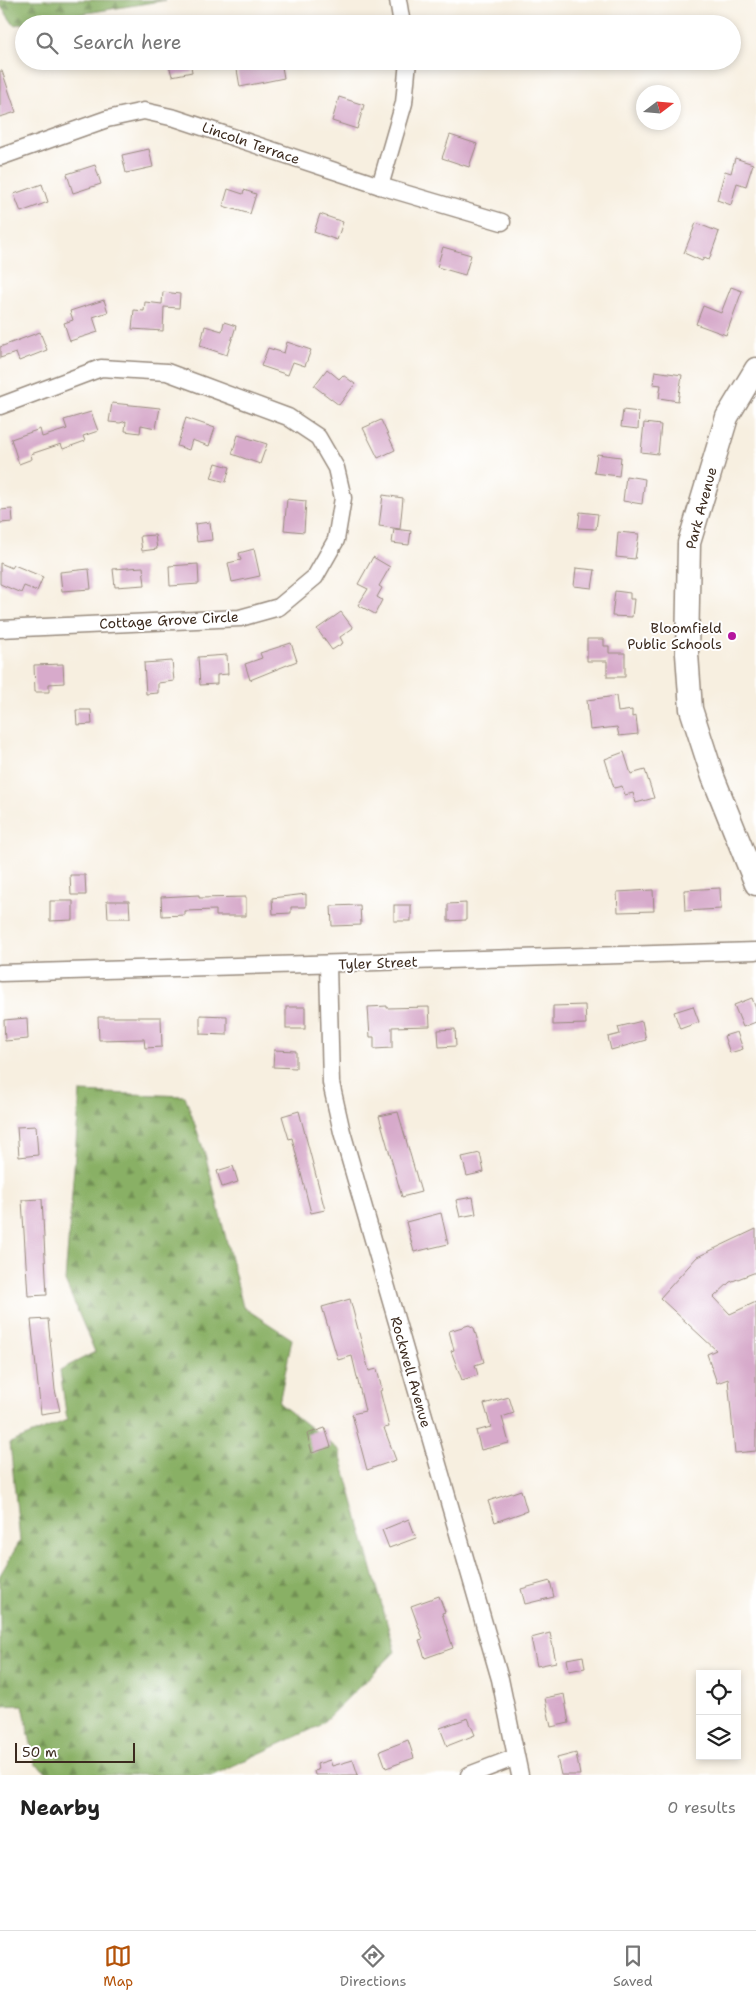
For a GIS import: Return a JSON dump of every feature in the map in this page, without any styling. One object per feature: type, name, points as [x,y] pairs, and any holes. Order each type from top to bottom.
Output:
[{"type":"main road","name":"Park Avenue","points":[[756,369],[728,417],[689,543],[687,654],[690,709],[713,777],[756,884]]},
{"type":"street","points":[[398,0],[400,15]]},
{"type":"street","points":[[380,186],[404,103],[407,70]]},
{"type":"street","name":"Lincoln Terrace","points":[[0,156],[107,119],[144,111],[175,118],[380,186],[502,222]]},
{"type":"street","name":"Cottage Grove Circle","points":[[0,406],[101,368],[167,372],[288,417],[318,437],[336,468],[343,498],[336,540],[315,577],[279,607],[240,618],[0,629]]},
{"type":"street","name":"Tyler Street","points":[[0,973],[756,951]]},
{"type":"street","name":"Rockwell Avenue","points":[[328,964],[330,1082],[500,1679],[520,1775]]},
{"type":"street","points":[[469,1775],[516,1757]]},
{"type":"green space","points":[[0,0],[166,0],[75,15],[15,15],[14,25],[0,5]]},
{"type":"green space","points":[[80,1092],[185,1096],[205,1154],[243,1307],[292,1339],[279,1403],[339,1450],[395,1652],[319,1726],[213,1775],[51,1775],[35,1764],[23,1705],[0,1706],[0,1575],[20,1541],[10,1443],[67,1420],[60,1370],[95,1352],[65,1281]]},
{"type":"building","points":[[170,70],[192,70],[192,72],[172,76]]},
{"type":"building","points":[[237,70],[283,70],[284,78],[240,87]]},
{"type":"building","points":[[0,71],[2,71],[16,112],[0,117]]},
{"type":"building","points":[[339,97],[364,105],[357,129],[332,121]]},
{"type":"building","points":[[450,135],[477,144],[469,167],[442,158]]},
{"type":"building","points":[[149,149],[153,167],[126,173],[122,155]]},
{"type":"building","points":[[735,158],[753,164],[746,186],[737,183],[731,205],[717,200],[725,171],[731,173]]},
{"type":"building","points":[[95,165],[101,184],[73,193],[67,174]]},
{"type":"building","points":[[42,184],[48,202],[21,212],[14,194]]},
{"type":"building","points":[[228,189],[243,194],[244,190],[256,194],[250,214],[223,206]]},
{"type":"building","points":[[320,214],[343,222],[337,240],[314,232]]},
{"type":"building","points":[[696,223],[719,232],[709,260],[704,258],[702,261],[684,253]]},
{"type":"building","points":[[443,247],[471,255],[465,275],[437,267]]},
{"type":"building","points":[[731,287],[742,291],[726,335],[696,324],[703,306],[721,313]]},
{"type":"building","points":[[163,292],[180,294],[179,308],[164,307],[163,331],[132,329],[134,310],[144,311],[145,302],[162,304]]},
{"type":"building","points":[[104,300],[108,312],[93,317],[98,332],[70,341],[64,323],[73,320],[70,311]]},
{"type":"building","points":[[224,322],[236,326],[227,355],[200,346],[205,326],[222,331]]},
{"type":"building","points":[[40,332],[47,350],[19,361],[16,353],[0,358],[0,347]]},
{"type":"building","points":[[287,342],[311,350],[305,366],[293,362],[288,375],[261,366],[268,348],[284,353]]},
{"type":"building","points":[[327,369],[339,379],[343,375],[355,384],[339,405],[314,386]]},
{"type":"building","points":[[655,371],[682,375],[678,401],[659,398],[661,385],[653,384]]},
{"type":"building","points":[[112,403],[160,408],[156,428],[141,425],[140,433],[125,431],[126,421],[120,423],[109,422]]},
{"type":"building","points":[[623,410],[639,412],[638,429],[621,427]]},
{"type":"building","points":[[91,412],[98,431],[83,436],[85,441],[63,449],[61,444],[31,454],[32,459],[19,464],[11,439],[40,429],[42,437],[67,429],[64,420]]},
{"type":"building","points":[[186,418],[215,428],[209,446],[192,440],[189,450],[177,446]]},
{"type":"building","points":[[381,420],[395,450],[378,458],[363,428]]},
{"type":"building","points":[[644,423],[661,425],[658,454],[641,452]]},
{"type":"building","points":[[238,435],[267,444],[260,464],[232,454]]},
{"type":"building","points":[[597,454],[621,457],[619,476],[594,473]]},
{"type":"building","points":[[216,463],[230,467],[226,482],[211,478]]},
{"type":"building","points":[[626,476],[645,479],[642,504],[623,501]]},
{"type":"building","points":[[383,495],[403,498],[400,529],[379,526]]},
{"type":"building","points":[[287,499],[306,501],[304,532],[284,530]]},
{"type":"building","points":[[12,509],[13,522],[0,523],[0,510]]},
{"type":"building","points":[[580,512],[598,514],[596,529],[578,528]]},
{"type":"building","points":[[210,522],[212,540],[197,542],[195,524]]},
{"type":"building","points":[[394,529],[411,531],[409,545],[392,543]]},
{"type":"building","points":[[618,532],[639,534],[635,559],[616,557]]},
{"type":"building","points":[[155,535],[157,549],[142,551],[140,536]]},
{"type":"building","points":[[254,549],[260,576],[232,582],[228,563],[241,560],[239,553]]},
{"type":"building","points":[[373,557],[390,567],[379,586],[382,588],[377,597],[382,600],[375,614],[358,605],[368,589],[358,584]]},
{"type":"building","points":[[0,563],[12,568],[14,565],[43,577],[37,591],[24,586],[21,593],[0,584]]},
{"type":"building","points":[[198,564],[199,584],[170,586],[169,566]]},
{"type":"building","points":[[143,567],[145,585],[115,587],[113,569]]},
{"type":"building","points":[[576,568],[595,570],[592,588],[574,586]]},
{"type":"building","points":[[89,569],[91,589],[62,591],[60,572]]},
{"type":"building","points":[[615,591],[630,593],[630,599],[634,599],[632,617],[612,616]]},
{"type":"building","points":[[341,612],[353,628],[340,637],[343,643],[332,650],[317,629]]},
{"type":"building","points":[[587,639],[604,639],[604,646],[609,646],[609,653],[625,653],[625,677],[607,677],[607,661],[587,661]]},
{"type":"building","points":[[291,643],[297,661],[250,680],[245,664],[262,658],[260,653]]},
{"type":"building","points":[[227,655],[228,674],[217,675],[217,684],[200,685],[198,657]]},
{"type":"building","points":[[172,661],[174,681],[158,683],[158,693],[146,694],[144,663]]},
{"type":"building","points":[[63,664],[64,683],[49,684],[49,692],[35,692],[34,665]]},
{"type":"building","points":[[616,696],[618,712],[632,710],[632,717],[636,716],[638,734],[619,736],[617,727],[590,730],[587,700]]},
{"type":"building","points":[[76,710],[91,710],[92,724],[77,725]]},
{"type":"building","points":[[624,752],[631,774],[645,770],[654,798],[636,803],[633,793],[625,795],[622,786],[614,788],[605,759]]},
{"type":"building","points":[[70,875],[85,875],[86,895],[71,895]]},
{"type":"building","points":[[720,888],[721,909],[685,911],[684,890]]},
{"type":"building","points":[[653,890],[654,911],[618,912],[617,892]]},
{"type":"building","points":[[306,894],[306,907],[291,907],[291,913],[273,914],[272,898]]},
{"type":"building","points":[[199,895],[199,898],[246,897],[246,916],[216,916],[216,910],[185,911],[185,915],[162,916],[161,897]]},
{"type":"building","points":[[50,901],[73,901],[73,920],[50,921]]},
{"type":"building","points":[[107,901],[129,901],[130,918],[108,918]]},
{"type":"building","points":[[466,903],[466,920],[448,921],[448,904]]},
{"type":"building","points":[[360,905],[361,925],[332,926],[331,906]]},
{"type":"building","points":[[394,905],[411,905],[411,921],[394,921]]},
{"type":"building","points":[[752,998],[756,1009],[756,1022],[743,1027],[734,1005]]},
{"type":"building","points":[[585,1005],[586,1024],[553,1025],[553,1006]]},
{"type":"building","points":[[387,1006],[387,1008],[429,1007],[430,1026],[392,1027],[392,1048],[374,1049],[374,1037],[370,1037],[368,1007]]},
{"type":"building","points":[[693,1006],[699,1022],[680,1029],[674,1012]]},
{"type":"building","points":[[286,1007],[305,1007],[305,1029],[286,1029]]},
{"type":"building","points":[[200,1015],[227,1016],[227,1035],[200,1034]]},
{"type":"building","points":[[98,1017],[161,1017],[162,1047],[145,1048],[144,1039],[99,1040]]},
{"type":"building","points":[[27,1018],[28,1039],[5,1041],[4,1020]]},
{"type":"building","points":[[642,1021],[646,1040],[611,1050],[608,1037],[620,1034],[618,1027]]},
{"type":"building","points":[[455,1029],[456,1046],[439,1047],[438,1030]]},
{"type":"building","points":[[737,1032],[743,1049],[730,1053],[724,1036]]},
{"type":"building","points":[[274,1050],[296,1051],[296,1068],[273,1067]]},
{"type":"building","points":[[299,1111],[325,1210],[311,1213],[292,1138],[289,1139],[282,1116]]},
{"type":"building","points":[[398,1112],[421,1192],[402,1197],[379,1116]]},
{"type":"building","points":[[36,1126],[38,1155],[19,1157],[17,1127]]},
{"type":"building","points":[[480,1153],[484,1172],[467,1176],[462,1157]]},
{"type":"building","points":[[233,1166],[238,1182],[222,1187],[217,1171]]},
{"type":"building","points":[[473,1197],[476,1214],[460,1217],[456,1200]]},
{"type":"building","points":[[42,1199],[47,1295],[28,1296],[22,1200]]},
{"type":"building","points":[[441,1213],[448,1244],[414,1252],[406,1222]]},
{"type":"building","points":[[756,1229],[756,1272],[730,1282],[714,1297],[730,1314],[756,1302],[756,1451],[735,1453],[728,1379],[717,1383],[707,1354],[716,1350],[660,1298],[697,1257]]},
{"type":"building","points":[[350,1299],[369,1371],[377,1369],[382,1390],[380,1391],[389,1427],[384,1428],[396,1460],[367,1470],[352,1414],[365,1411],[352,1356],[338,1360],[322,1307]]},
{"type":"building","points":[[48,1319],[55,1390],[60,1411],[41,1414],[31,1320]]},
{"type":"building","points":[[469,1325],[474,1328],[484,1362],[475,1365],[478,1375],[462,1380],[451,1351],[454,1350],[449,1331]]},
{"type":"building","points":[[509,1397],[514,1413],[502,1417],[509,1443],[481,1450],[476,1431],[491,1427],[484,1404]]},
{"type":"building","points":[[325,1428],[331,1447],[312,1453],[307,1434]]},
{"type":"building","points":[[521,1490],[527,1511],[495,1522],[488,1501]]},
{"type":"building","points":[[409,1519],[416,1538],[389,1548],[382,1530]]},
{"type":"building","points":[[550,1581],[554,1597],[525,1604],[521,1589]]},
{"type":"building","points":[[439,1596],[445,1612],[442,1613],[453,1648],[425,1658],[419,1640],[423,1639],[411,1606]]},
{"type":"building","points":[[550,1633],[556,1662],[537,1666],[531,1638]]},
{"type":"building","points":[[583,1656],[585,1668],[569,1671],[567,1659]]},
{"type":"building","points":[[564,1694],[569,1723],[551,1727],[545,1698]]},
{"type":"building","points":[[468,1718],[475,1735],[447,1746],[440,1728]]},
{"type":"building","points":[[408,1740],[414,1758],[386,1768],[380,1751]]},
{"type":"building","points":[[576,1753],[580,1775],[561,1775],[557,1758]]},
{"type":"building","points":[[330,1760],[332,1766],[353,1760],[358,1775],[315,1775],[314,1771],[318,1770],[317,1764]]},
{"type":"place","name":"Bloomfield Public Schools","points":[[732,636]]}]
